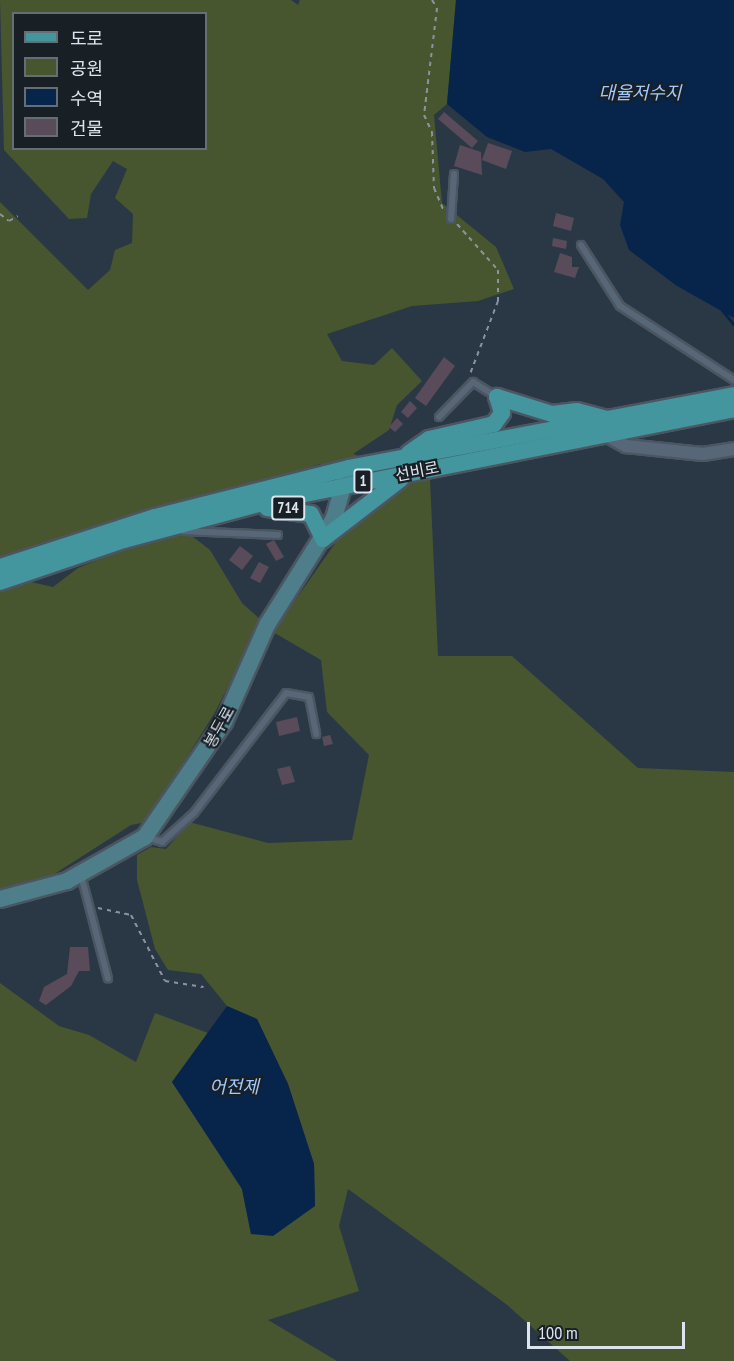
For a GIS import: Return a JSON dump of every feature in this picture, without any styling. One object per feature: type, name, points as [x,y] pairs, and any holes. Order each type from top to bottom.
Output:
[{"type":"main road","name":"선비로","points":[[0,567],[155,517],[346,476],[412,473],[608,428],[734,396]]},
{"type":"main road","points":[[497,397],[552,414],[577,411],[608,428]]},
{"type":"main road","points":[[403,457],[429,439],[494,424],[502,413],[497,397]]},
{"type":"main road","name":"선비로","points":[[0,582],[403,457],[734,410]]},
{"type":"main road","points":[[323,539],[366,501],[412,473]]},
{"type":"main road","name":"봉두로","points":[[0,899],[81,874],[145,837],[224,722],[267,626],[323,539],[346,476]]},
{"type":"main road","name":"714","points":[[235,510],[299,508],[318,521],[323,539]]},
{"type":"street","points":[[608,428],[626,446],[703,454],[734,450]]},
{"type":"lane","points":[[451,219],[454,174]]},
{"type":"lane","points":[[581,245],[620,306],[734,380]]},
{"type":"lane","points":[[439,417],[473,382],[497,397]]},
{"type":"lane","points":[[164,530],[278,535]]},
{"type":"lane","points":[[145,837],[162,842],[194,813],[286,693],[309,697],[315,734]]},
{"type":"lane","points":[[81,874],[108,979]]},
{"type":"path","points":[[0,214],[9,221],[18,216]]},
{"type":"path","points":[[89,906],[131,915],[165,981],[204,987]]},
{"type":"green space","points":[[0,0],[291,0],[298,5],[300,0],[456,0],[447,104],[434,115],[442,203],[496,247],[514,289],[478,301],[412,306],[327,334],[342,361],[374,365],[392,348],[422,381],[397,405],[389,430],[353,454],[430,479],[438,656],[512,656],[638,768],[734,772],[734,1361],[570,1361],[506,1304],[348,1189],[339,1226],[359,1291],[268,1320],[337,1361],[0,1361],[0,983],[59,1026],[89,1035],[136,1062],[155,1013],[208,1033],[172,1082],[242,1189],[251,1234],[315,1206],[314,1164],[288,1084],[257,1019],[227,1006],[201,974],[168,970],[155,949],[137,880],[137,855],[151,847],[166,849],[189,822],[268,843],[352,840],[369,755],[327,712],[321,660],[273,632],[338,539],[407,486],[320,464],[0,561],[0,202],[88,290],[110,270],[115,250],[132,243],[133,214],[115,198],[127,169],[113,161],[91,194],[87,218],[69,219],[4,150]]},
{"type":"green space","points":[[188,533],[210,550],[242,603],[262,621],[214,714],[146,822],[131,825],[45,880],[0,890],[0,588],[22,580],[53,587],[78,568],[127,548]]},
{"type":"water","name":"대율저수지","points":[[456,0],[734,0],[734,318],[677,286],[629,250],[620,225],[624,202],[603,179],[551,149],[525,152],[487,137],[447,104]]},
{"type":"water","name":"어전제","points":[[227,1006],[257,1019],[288,1084],[314,1164],[315,1206],[273,1236],[251,1234],[242,1189],[172,1082]]},
{"type":"building","points":[[444,112],[478,141],[472,148],[438,119]]},
{"type":"building","points":[[488,143],[512,151],[506,169],[482,160]]},
{"type":"building","points":[[460,145],[481,152],[482,175],[454,166]]},
{"type":"building","points":[[556,213],[574,218],[571,231],[553,226]]},
{"type":"building","points":[[553,238],[567,241],[566,249],[552,246]]},
{"type":"building","points":[[560,253],[572,257],[572,267],[579,267],[575,278],[554,272]]},
{"type":"building","points":[[444,357],[455,366],[426,406],[415,398]]},
{"type":"building","points":[[410,401],[417,408],[408,418],[401,412]]},
{"type":"building","points":[[397,418],[403,424],[395,432],[389,427]]},
{"type":"building","points":[[274,540],[284,557],[276,561],[266,544]]},
{"type":"building","points":[[240,546],[253,556],[242,570],[229,560]]},
{"type":"building","points":[[259,562],[269,567],[260,583],[250,578]]},
{"type":"building","points":[[297,717],[300,731],[279,736],[276,722]]},
{"type":"building","points":[[330,735],[333,744],[324,746],[322,737]]},
{"type":"building","points":[[290,766],[295,782],[282,785],[277,769]]},
{"type":"building","points":[[70,947],[88,947],[90,971],[79,971],[71,986],[46,1005],[39,1001],[44,987],[67,974]]},
{"type":"waterway","points":[[722,310],[734,325]]}]
